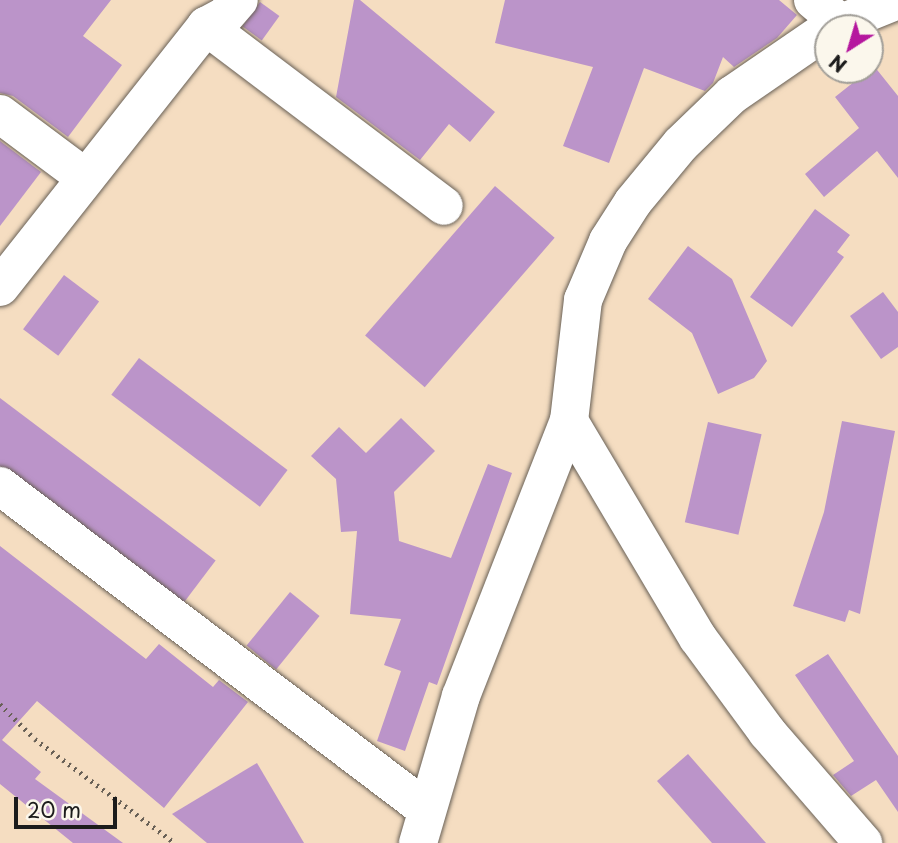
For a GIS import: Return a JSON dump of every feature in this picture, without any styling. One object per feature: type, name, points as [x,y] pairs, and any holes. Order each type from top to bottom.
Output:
[{"type":"main road","points":[[0,287],[206,26],[225,16],[239,0]]},
{"type":"main road","points":[[848,14],[898,0]]},
{"type":"main road","points":[[206,26],[444,205]]},
{"type":"main road","points":[[0,486],[422,826],[461,696],[569,421],[583,300],[608,241],[633,202],[681,144],[732,95],[814,30]]},
{"type":"main road","points":[[0,114],[86,178]]},
{"type":"main road","points":[[569,421],[698,638],[767,732],[863,843]]},
{"type":"path","points":[[0,704],[35,739],[175,843]]},
{"type":"building","points":[[0,0],[111,0],[83,36],[122,65],[68,137],[13,96],[0,93]]},
{"type":"building","points":[[354,0],[360,0],[495,112],[470,142],[449,124],[420,160],[336,97]]},
{"type":"building","points":[[505,0],[779,0],[797,15],[777,38],[734,67],[723,57],[713,83],[705,91],[644,68],[609,163],[563,146],[593,67],[495,43]]},
{"type":"building","points":[[260,2],[279,16],[262,40],[242,26]]},
{"type":"building","points":[[884,78],[898,96],[898,178],[877,151],[824,197],[805,174],[859,128],[835,97],[851,84],[884,84]]},
{"type":"building","points":[[0,141],[41,172],[0,226]]},
{"type":"building","points":[[495,186],[555,238],[425,387],[365,335]]},
{"type":"building","points":[[815,209],[850,235],[837,252],[844,257],[792,327],[750,297]]},
{"type":"building","points":[[688,246],[732,279],[767,361],[754,378],[718,394],[692,333],[648,299]]},
{"type":"building","points":[[64,275],[99,301],[58,356],[23,329]]},
{"type":"building","points":[[883,292],[898,312],[898,347],[881,359],[850,316]]},
{"type":"building","points":[[139,358],[288,470],[260,507],[111,395]]},
{"type":"building","points":[[0,398],[216,560],[180,608],[0,472]]},
{"type":"building","points":[[401,418],[435,451],[394,492],[399,541],[451,558],[488,464],[512,473],[437,685],[429,682],[405,751],[377,741],[401,671],[384,665],[401,619],[350,614],[357,531],[341,532],[336,479],[311,456],[339,427],[366,453]]},
{"type":"building","points":[[842,421],[895,431],[860,614],[849,610],[845,622],[793,606],[824,512]]},
{"type":"building","points":[[708,422],[762,434],[738,535],[685,522]]},
{"type":"building","points":[[0,546],[146,659],[159,644],[213,687],[219,680],[248,702],[164,808],[37,701],[2,740],[41,772],[35,779],[123,843],[73,843],[0,784]]},
{"type":"building","points":[[290,592],[320,616],[276,670],[247,646]]},
{"type":"building","points":[[828,654],[898,756],[898,812],[876,780],[851,796],[833,775],[854,761],[795,675]]},
{"type":"building","points":[[688,754],[766,843],[712,843],[657,781]]},
{"type":"building","points":[[257,763],[304,843],[207,843],[172,814]]}]
